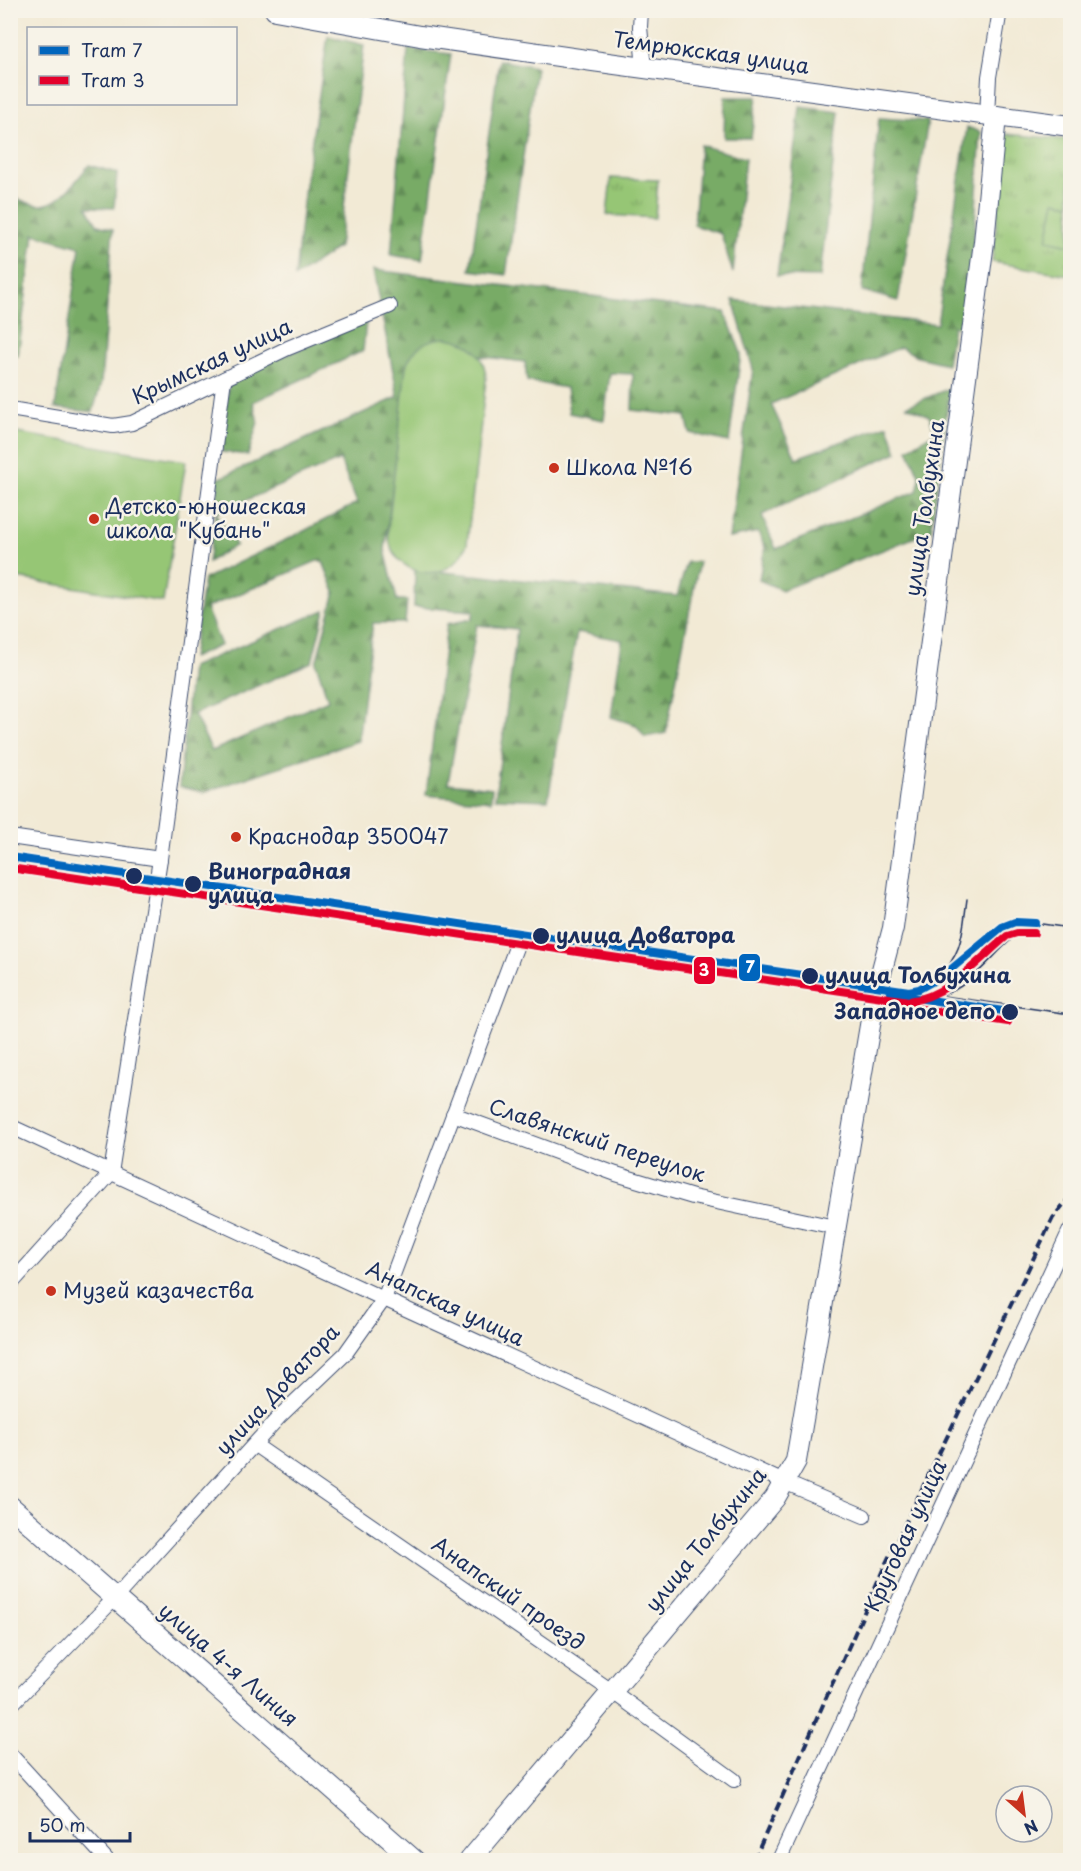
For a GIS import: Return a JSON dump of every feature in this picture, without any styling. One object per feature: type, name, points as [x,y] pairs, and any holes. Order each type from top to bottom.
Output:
[{"type":"street","name":"Темрюкская улица","points":[[275,10],[420,36],[1071,126]]},
{"type":"street","points":[[641,10],[640,27],[644,68]]},
{"type":"street","points":[[992,116],[989,77],[1000,10]]},
{"type":"street","name":"улица Толбухина","points":[[470,1860],[775,1498],[796,1461],[874,996],[893,928],[984,242],[992,116]]},
{"type":"street","name":"Крымская улица","points":[[10,409],[113,426],[132,423],[288,348],[390,306]]},
{"type":"street","points":[[10,1285],[111,1173],[160,859],[224,380]]},
{"type":"street","points":[[10,837],[160,859]]},
{"type":"street","name":"улица Доватора","points":[[10,1706],[116,1598],[279,1417],[345,1354],[384,1299],[518,942]]},
{"type":"street","name":"Славянский переулок","points":[[453,1114],[627,1177],[693,1197],[835,1227]]},
{"type":"street","name":"Анапская улица","points":[[10,1126],[784,1482],[864,1516]]},
{"type":"street","name":"Круговая улица","points":[[779,1860],[1071,1230]]},
{"type":"street","name":"Анапский проезд","points":[[255,1445],[613,1692],[734,1780]]},
{"type":"street","name":"улица 4-я Линия","points":[[10,1506],[414,1860]]},
{"type":"street","points":[[10,1754],[107,1860]]},
{"type":"green space","points":[[328,36],[364,45],[339,247],[295,277],[305,185]]},
{"type":"green space","points":[[408,49],[451,54],[422,260],[391,255]]},
{"type":"green space","points":[[499,60],[536,67],[506,275],[470,270]]},
{"type":"green space","points":[[725,97],[757,97],[751,138],[724,138]]},
{"type":"green space","points":[[800,107],[839,112],[820,277],[777,276]]},
{"type":"green space","points":[[879,118],[928,121],[898,301],[862,291]]},
{"type":"green space","points":[[967,127],[981,132],[974,239],[963,326],[953,327],[947,364],[918,357],[901,347],[771,404],[796,458],[888,425],[897,452],[762,515],[776,549],[917,491],[920,478],[908,449],[935,432],[929,416],[907,406],[950,388],[931,531],[782,590],[759,580],[765,547],[758,532],[729,538],[753,369],[733,300],[937,324]]},
{"type":"green space","points":[[1007,134],[1070,140],[1070,275],[992,262]]},
{"type":"green space","points":[[700,145],[745,158],[733,273],[721,234],[694,225]]},
{"type":"green space","points":[[89,165],[117,173],[114,208],[87,207],[98,225],[113,229],[101,383],[93,412],[55,408],[80,247],[34,234],[18,356],[10,356],[11,195],[34,204],[43,205],[53,202],[76,182]]},
{"type":"green space","points":[[611,178],[658,180],[655,218],[607,215]]},
{"type":"green space","points":[[1055,201],[1070,204],[1070,245],[1047,240]]},
{"type":"green space","points":[[373,270],[725,312],[741,353],[729,442],[690,433],[686,416],[632,410],[633,374],[610,373],[604,420],[569,413],[566,388],[527,381],[525,362],[478,356],[404,392],[385,550],[397,600],[407,600],[405,623],[373,623],[358,741],[204,792],[179,787],[191,667],[325,610],[312,662],[194,714],[212,751],[328,700],[316,663],[335,592],[323,562],[317,561],[206,608],[221,645],[192,658],[204,579],[357,503],[340,460],[216,513],[218,479],[398,397]]},
{"type":"green space","points":[[366,322],[363,351],[253,402],[258,422],[248,455],[222,452],[229,378]]},
{"type":"green space","points":[[440,338],[463,342],[476,351],[483,364],[486,380],[467,544],[459,558],[448,568],[435,572],[422,572],[398,559],[391,546],[388,530],[406,366],[422,345]]},
{"type":"green space","name":"Детско-юношеская школа \"Кубань\"","points":[[11,432],[186,461],[163,602],[11,577]]},
{"type":"green space","points":[[216,513],[236,545],[208,562]]},
{"type":"green space","points":[[687,562],[699,562],[666,733],[645,737],[636,725],[611,717],[622,640],[577,632],[548,800],[495,798],[517,629],[477,625],[448,783],[492,788],[491,801],[426,795],[447,624],[472,619],[474,611],[414,607],[415,569],[677,596]]},
{"type":"tram line","name":"7","points":[[10,857],[909,991],[919,989],[944,975],[1002,927],[1015,922],[1035,923]]},
{"type":"tram line","name":"3","points":[[10,868],[909,1001],[937,993],[950,985],[1007,936],[1017,933],[1034,933]]},
{"type":"tram line","points":[[936,980],[952,961],[960,943],[967,899]]},
{"type":"tram line","points":[[1035,923],[1070,928]]},
{"type":"tram line","points":[[941,995],[960,987],[1014,937],[1039,923]]},
{"type":"tram line","points":[[909,991],[1070,1014]]},
{"type":"tram line","name":"7","points":[[890,994],[1010,1012]]},
{"type":"tram line","name":"3","points":[[888,1004],[1008,1022]]},
{"type":"railway","points":[[754,1860],[886,1563],[1053,1218],[1070,1196]]},
{"type":"place","name":"Школа №16","points":[[554,468]]},
{"type":"place","name":"Детско-юношеская школа \"Кубань\"","points":[[94,519]]},
{"type":"place","name":"Краснодар 350047","points":[[236,837]]},
{"type":"place","name":"Виноградная улица","points":[[193,884]]},
{"type":"place","name":"улица Доватора","points":[[541,936]]},
{"type":"place","name":"улица Толбухина","points":[[810,976]]},
{"type":"place","name":"Западное депо","points":[[1010,1012]]},
{"type":"place","name":"Музей казачества","points":[[51,1291]]}]
